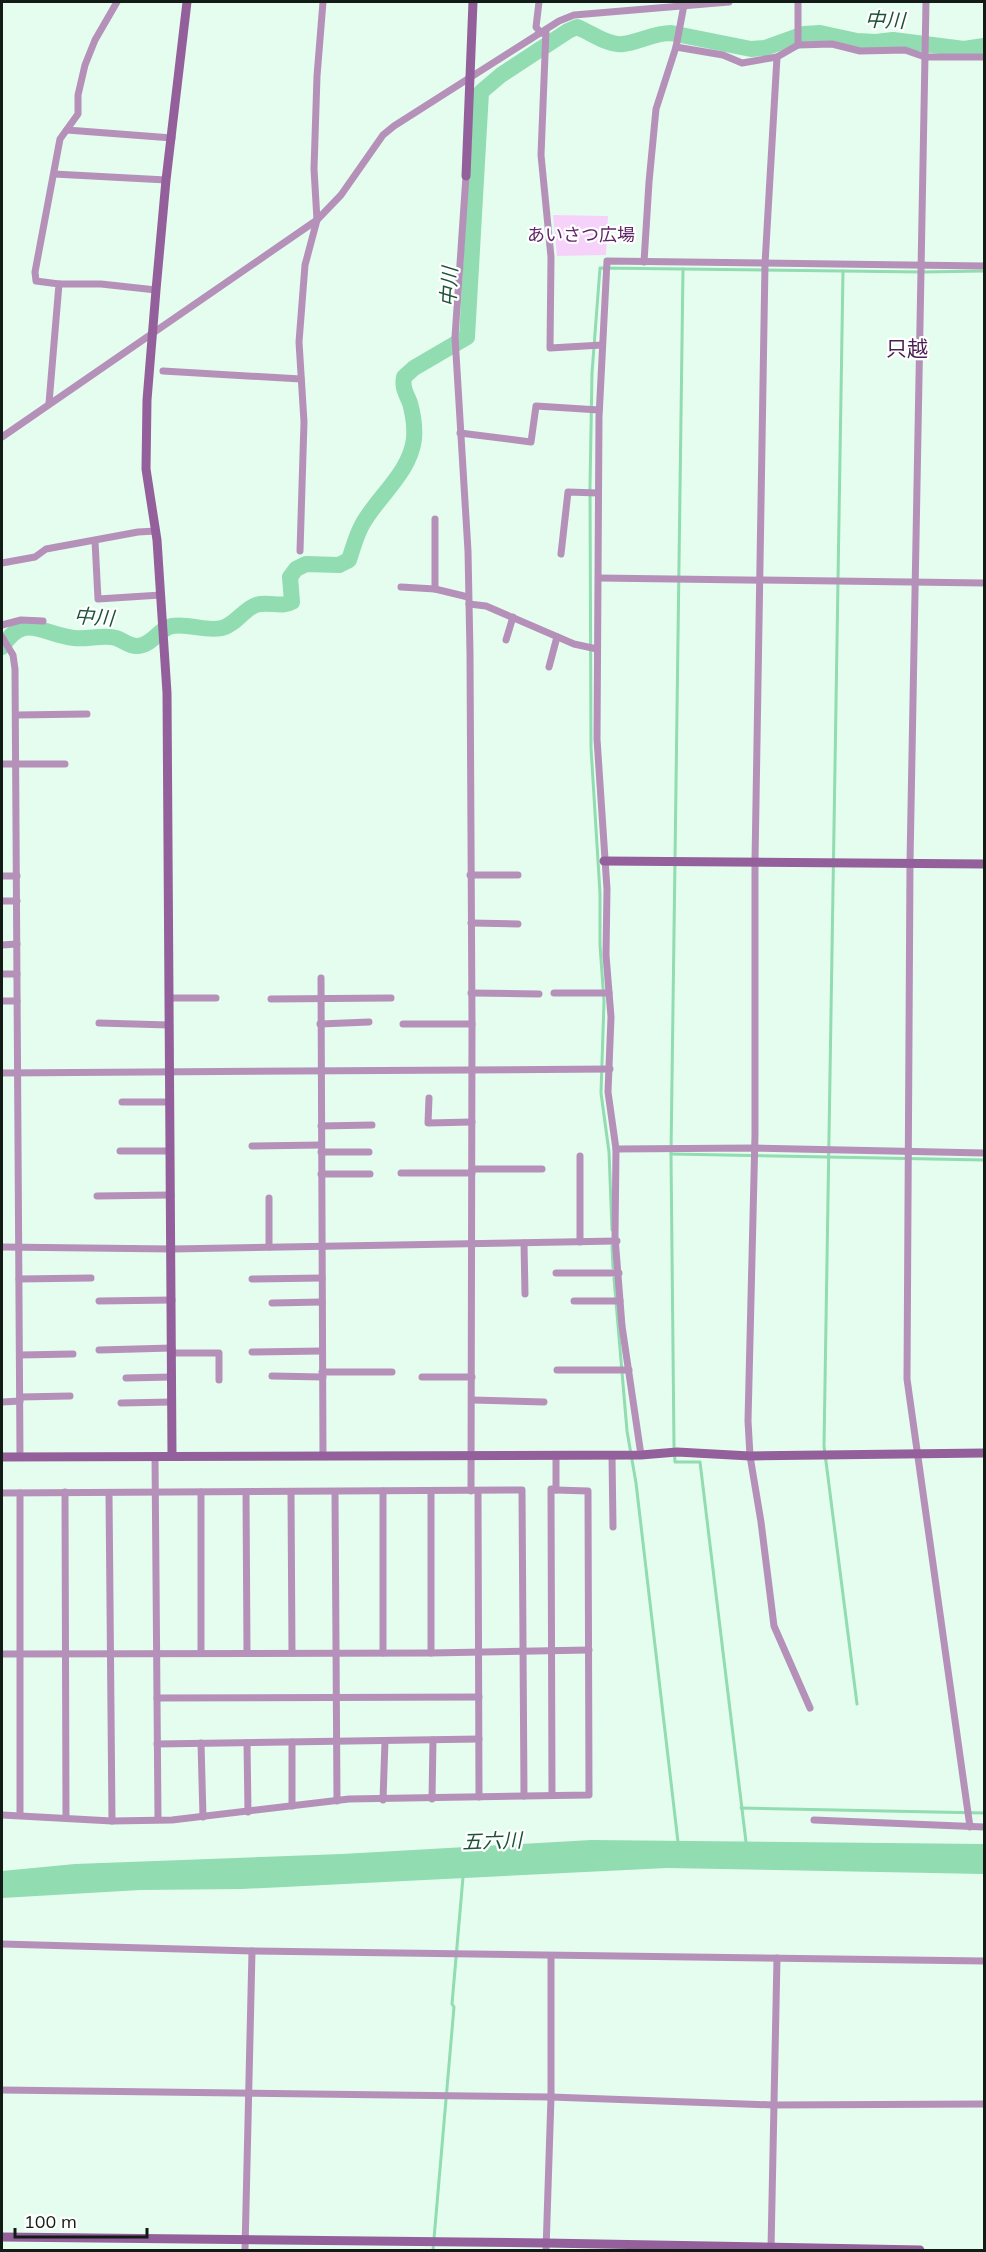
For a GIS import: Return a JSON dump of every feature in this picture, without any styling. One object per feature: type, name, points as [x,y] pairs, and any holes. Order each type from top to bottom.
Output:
[{"type":"street","points":[[117,2],[95,40],[78,95],[78,114],[60,139],[35,272],[36,281],[59,284],[101,284],[156,290]]},
{"type":"street","points":[[172,1456],[167,693],[156,531],[146,469],[147,400],[152,334],[166,180],[188,2]]},
{"type":"street","points":[[300,551],[304,424],[299,342],[302,289],[307,256],[317,220],[314,169],[316,76],[323,2]]},
{"type":"street","points":[[473,2],[466,176],[455,337],[469,600],[472,1455],[479,1651],[479,1797]]},
{"type":"street","points":[[539,2],[536,27],[544,32]]},
{"type":"street","points":[[2,437],[317,220],[340,195],[383,135],[411,113],[471,78],[559,21],[574,15],[684,3],[729,2]]},
{"type":"street","points":[[798,2],[798,42]]},
{"type":"street","points":[[926,2],[910,862],[907,1379],[970,1827]]},
{"type":"street","points":[[644,262],[656,109],[676,46],[684,3]]},
{"type":"street","points":[[544,32],[541,155],[551,257],[550,348],[602,345]]},
{"type":"street","points":[[676,46],[723,55],[742,63],[777,57],[798,42],[832,44],[860,51],[905,50],[925,57],[984,57]]},
{"type":"street","points":[[777,57],[765,264],[755,862],[754,1148],[748,1410],[750,1456],[774,1626],[810,1708]]},
{"type":"street","points":[[67,130],[172,138]]},
{"type":"street","points":[[54,174],[166,180]]},
{"type":"street","points":[[641,1455],[620,1301],[616,1149],[608,1092],[611,1017],[606,955],[608,889],[604,861],[597,739],[599,410],[608,261],[984,266]]},
{"type":"street","points":[[49,403],[59,284]]},
{"type":"street","points":[[163,371],[301,379]]},
{"type":"street","points":[[460,433],[531,442],[536,406],[599,410]]},
{"type":"street","points":[[561,554],[568,492],[598,493]]},
{"type":"street","points":[[435,519],[435,589]]},
{"type":"street","points":[[2,563],[35,557],[46,549],[156,531]]},
{"type":"street","points":[[96,541],[98,599],[161,595]]},
{"type":"street","points":[[599,578],[984,584]]},
{"type":"street","points":[[401,587],[435,589],[486,606],[557,637],[596,649]]},
{"type":"street","points":[[506,640],[513,617]]},
{"type":"street","points":[[2,624],[21,620],[43,621]]},
{"type":"street","points":[[549,667],[557,637]]},
{"type":"street","points":[[2,638],[15,662],[20,1457]]},
{"type":"street","points":[[16,715],[87,714]]},
{"type":"street","points":[[2,764],[65,764]]},
{"type":"street","points":[[604,861],[984,864]]},
{"type":"street","points":[[470,875],[518,875]]},
{"type":"street","points":[[2,876],[17,876]]},
{"type":"street","points":[[2,901],[17,901]]},
{"type":"street","points":[[471,923],[518,924]]},
{"type":"street","points":[[2,945],[17,944]]},
{"type":"street","points":[[2,974],[17,974]]},
{"type":"street","points":[[321,978],[323,1455]]},
{"type":"street","points":[[471,993],[539,994]]},
{"type":"street","points":[[554,993],[609,993]]},
{"type":"street","points":[[169,998],[216,998]]},
{"type":"street","points":[[271,999],[391,998]]},
{"type":"street","points":[[2,1001],[17,1001]]},
{"type":"street","points":[[320,1024],[369,1022]]},
{"type":"street","points":[[99,1023],[169,1025]]},
{"type":"street","points":[[403,1024],[472,1024]]},
{"type":"street","points":[[2,1073],[610,1069]]},
{"type":"street","points":[[429,1098],[428,1123],[472,1122]]},
{"type":"street","points":[[122,1102],[170,1102]]},
{"type":"street","points":[[321,1126],[372,1125]]},
{"type":"street","points":[[252,1146],[369,1152]]},
{"type":"street","points":[[616,1149],[754,1148],[984,1153]]},
{"type":"street","points":[[120,1151],[170,1151]]},
{"type":"street","points":[[580,1156],[580,1242]]},
{"type":"street","points":[[401,1173],[542,1169]]},
{"type":"street","points":[[321,1174],[370,1174]]},
{"type":"street","points":[[97,1196],[171,1195]]},
{"type":"street","points":[[268,1198],[269,1247]]},
{"type":"street","points":[[2,1247],[172,1249],[617,1241]]},
{"type":"street","points":[[524,1243],[525,1294]]},
{"type":"street","points":[[556,1273],[619,1273]]},
{"type":"street","points":[[19,1279],[91,1278]]},
{"type":"street","points":[[252,1279],[322,1278]]},
{"type":"street","points":[[99,1301],[172,1300]]},
{"type":"street","points":[[574,1301],[620,1301]]},
{"type":"street","points":[[272,1303],[322,1302]]},
{"type":"street","points":[[99,1350],[219,1353],[219,1380]]},
{"type":"street","points":[[252,1352],[322,1351]]},
{"type":"street","points":[[20,1355],[73,1354]]},
{"type":"street","points":[[557,1370],[629,1370]]},
{"type":"street","points":[[272,1376],[392,1372]]},
{"type":"street","points":[[126,1378],[172,1377]]},
{"type":"street","points":[[422,1377],[472,1377]]},
{"type":"street","points":[[2,1402],[70,1396]]},
{"type":"street","points":[[472,1400],[544,1402]]},
{"type":"street","points":[[121,1403],[172,1402]]},
{"type":"street","points":[[2,1457],[641,1455],[677,1452],[750,1456],[984,1453]]},
{"type":"street","points":[[556,1455],[556,1490]]},
{"type":"street","points":[[612,1455],[613,1527]]},
{"type":"street","points":[[155,1456],[158,1819]]},
{"type":"street","points":[[2,1815],[112,1821],[172,1820],[337,1801],[589,1795],[588,1491],[551,1489],[552,1795]]},
{"type":"street","points":[[383,1491],[383,1653]]},
{"type":"street","points":[[431,1491],[431,1653]]},
{"type":"street","points":[[2,1492],[522,1491],[524,1796]]},
{"type":"street","points":[[20,1492],[20,1815]]},
{"type":"street","points":[[65,1492],[66,1818]]},
{"type":"street","points":[[109,1492],[112,1821]]},
{"type":"street","points":[[201,1492],[201,1652]]},
{"type":"street","points":[[246,1492],[247,1652]]},
{"type":"street","points":[[291,1492],[292,1653]]},
{"type":"street","points":[[335,1492],[337,1801]]},
{"type":"street","points":[[2,1654],[431,1653],[589,1650]]},
{"type":"street","points":[[157,1698],[479,1696]]},
{"type":"street","points":[[157,1744],[479,1739]]},
{"type":"street","points":[[432,1799],[433,1740]]},
{"type":"street","points":[[383,1800],[385,1741]]},
{"type":"street","points":[[292,1742],[292,1806]]},
{"type":"street","points":[[201,1743],[203,1817]]},
{"type":"street","points":[[247,1743],[248,1812]]},
{"type":"street","points":[[814,1820],[984,1827]]},
{"type":"street","points":[[2,1944],[252,1951],[984,1961]]},
{"type":"street","points":[[245,2250],[252,1951]]},
{"type":"street","points":[[546,2247],[551,1956]]},
{"type":"street","points":[[771,2249],[772,2105],[777,1958]]},
{"type":"street","points":[[2,2090],[550,2097],[772,2105],[984,2104]]},
{"type":"street","points":[[2,2237],[546,2247],[920,2250]]},
{"type":"green space","name":"あいさつ広場","points":[[553,215],[608,216],[606,255],[557,256]]},
{"type":"shaded area","points":[[591,1840],[984,1844],[984,1874],[667,1868],[242,1889],[140,1890],[2,1898],[2,1871],[75,1864],[342,1854]]},
{"type":"waterway","name":"中川","points":[[2,647],[10,636],[26,628],[35,628],[74,638],[111,637],[137,646],[147,643],[167,627],[222,628],[256,605],[292,602],[290,577],[296,569],[306,564],[339,565],[349,560],[362,525],[400,474],[411,451],[414,426],[410,403],[404,387],[404,377],[414,368],[467,337],[481,92],[501,75],[568,31],[577,27],[605,41],[617,44],[671,33],[751,49],[765,48],[804,34],[820,33],[857,41],[893,40],[964,49],[984,46]]},
{"type":"waterway","points":[[612,1230],[609,1152],[601,1093],[604,1001],[591,748],[592,373],[600,268],[984,271]]},
{"type":"waterway","points":[[683,269],[671,1154],[674,1446],[675,1462],[700,1462],[746,1842]]},
{"type":"waterway","points":[[843,271],[824,1446],[857,1704]]},
{"type":"waterway","points":[[671,1154],[984,1160]]},
{"type":"waterway","points":[[612,1246],[613,1268]]},
{"type":"waterway","points":[[614,1278],[627,1431],[636,1483],[678,1842]]},
{"type":"waterway","points":[[741,1808],[984,1813]]},
{"type":"waterway","points":[[433,2250],[463,1877]]},
{"type":"district","name":"只越","points":[[907,349]]},
{"type":"water label","name":"五六川","points":[[492,1841]]}]
